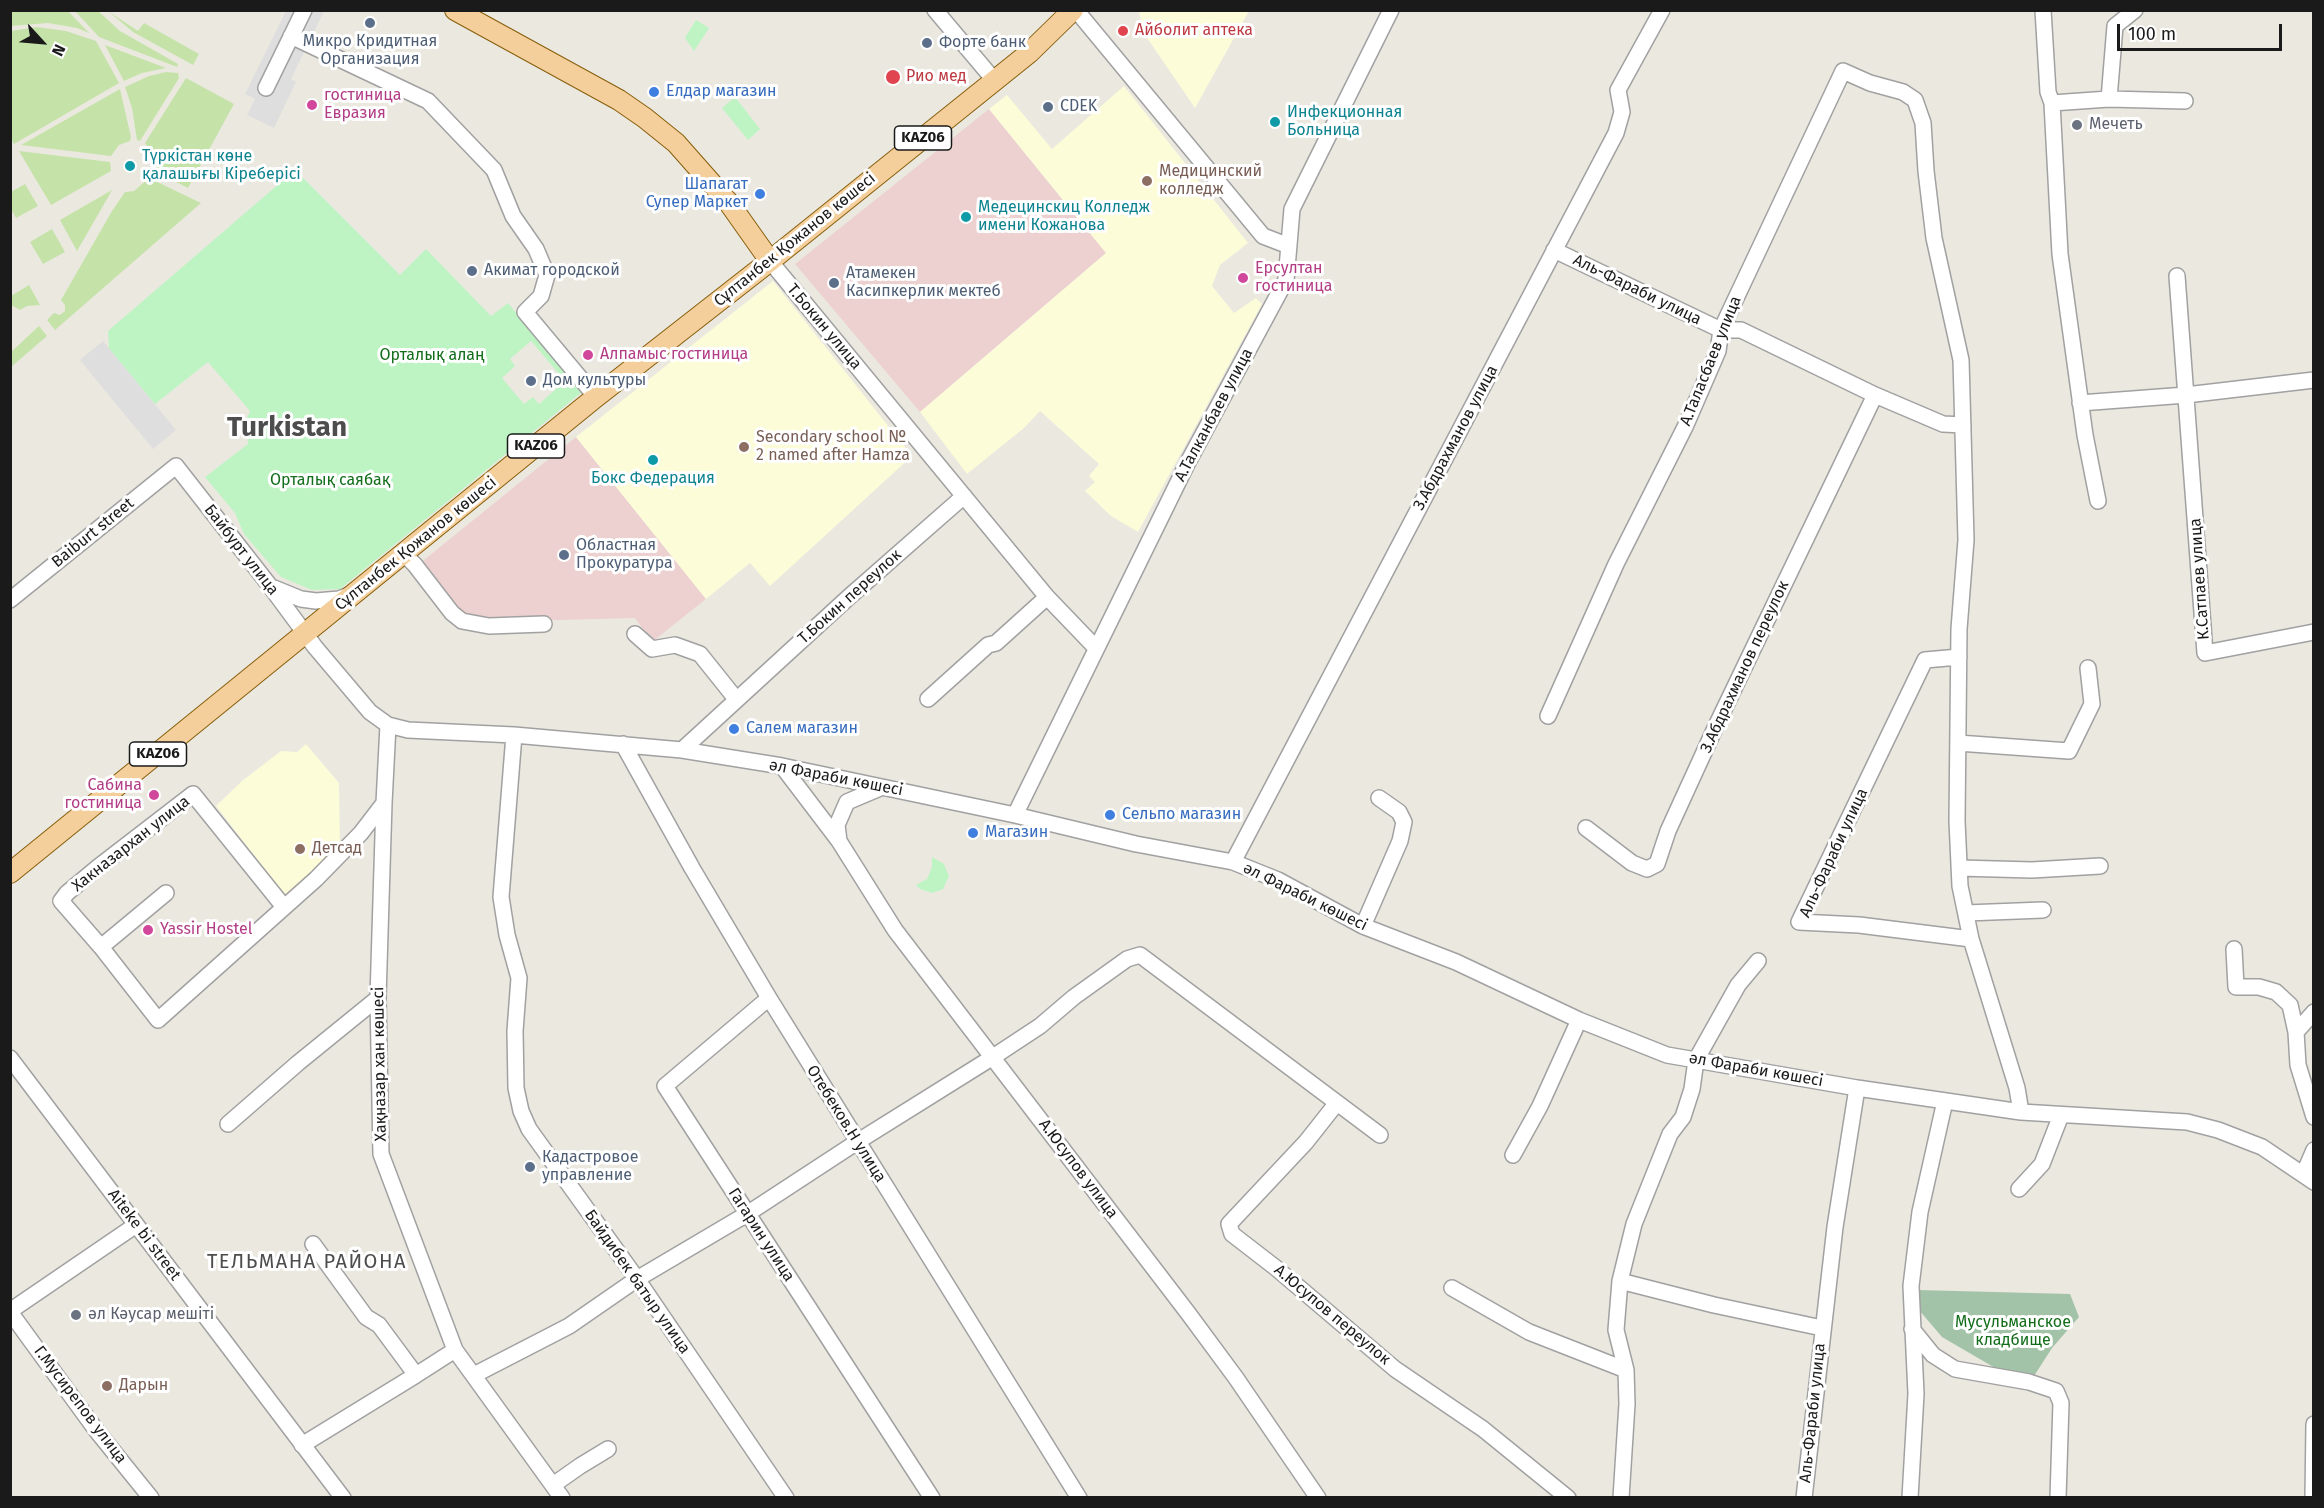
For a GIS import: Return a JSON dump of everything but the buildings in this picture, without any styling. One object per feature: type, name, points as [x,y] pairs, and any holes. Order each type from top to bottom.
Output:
[{"type":"main road","name":"Т.Бокин улица","points":[[455,10],[619,100],[645,118],[676,143],[729,203],[770,261]]},
{"type":"main road","name":"Сұлтанбек Қожанов көшесі","points":[[10,873],[596,397],[1029,53],[1075,10]]},
{"type":"street","points":[[266,88],[304,10]]},
{"type":"street","points":[[935,10],[994,80]]},
{"type":"street","points":[[1075,10],[1263,236],[1289,246]]},
{"type":"street","name":"А.Талканбаев улица","points":[[1015,815],[1095,647],[1187,464],[1286,280],[1292,209],[1391,10]]},
{"type":"street","name":"З.Абдрахманов улица","points":[[1233,862],[1616,133],[1622,112],[1618,90],[1662,10]]},
{"type":"street","points":[[2043,10],[2048,92],[2052,103],[2060,254],[2080,403],[2098,501]]},
{"type":"street","points":[[2109,99],[2115,26],[2135,10]]},
{"type":"street","points":[[291,36],[428,101],[494,170],[513,216],[536,249],[546,275],[541,296],[525,312],[596,397]]},
{"type":"street","name":"А.Таласбаев улица","points":[[1548,716],[1616,564],[1685,427],[1718,351],[1721,330],[1843,72],[1909,96],[1915,100],[1923,123],[1934,238],[1961,360],[1963,425]]},
{"type":"street","points":[[2052,103],[2109,99],[2185,101]]},
{"type":"street","name":"Аль-Фараби улица","points":[[1554,250],[1721,330]]},
{"type":"street","name":"Т.Бокин улица","points":[[770,261],[1047,597],[1095,647]]},
{"type":"street","name":"К.Сатпаев улица","points":[[2177,276],[2205,653],[2313,632]]},
{"type":"street","points":[[1721,330],[1741,330],[1875,395],[1943,424],[1963,425],[1966,540],[1959,629],[1957,821],[1960,886],[1971,939],[2017,1088],[2021,1112]]},
{"type":"street","points":[[2080,403],[2313,380]]},
{"type":"street","name":"З.Абдрахманов переулок","points":[[1586,828],[1632,863],[1647,869],[1657,864],[1668,831],[1716,726],[1875,395]]},
{"type":"street","name":"Байбурт улица","points":[[176,466],[306,634]]},
{"type":"street","name":"Baiburt street","points":[[10,600],[176,466]]},
{"type":"street","name":"Т.Бокин переулок","points":[[736,699],[964,496]]},
{"type":"street","points":[[404,554],[462,621],[489,626],[544,624]]},
{"type":"street","points":[[270,586],[301,599],[316,601],[339,599],[360,591]]},
{"type":"street","points":[[928,699],[988,645],[996,643],[1047,597]]},
{"type":"street","name":"әл Фараби көшесі","points":[[306,634],[370,712],[388,725],[408,730],[514,735],[682,750],[782,766],[1015,815],[1136,844],[1233,862],[1278,880],[1363,926],[1456,963],[1579,1020],[1667,1055],[1857,1088],[2021,1112],[2187,1122],[2218,1130],[2262,1147],[2309,1177]]},
{"type":"street","points":[[635,634],[652,648],[675,645],[700,654],[736,699],[682,750]]},
{"type":"street","name":"Аль-Фараби улица","points":[[1959,657],[1925,660],[1799,922],[1859,925],[1971,939]]},
{"type":"street","points":[[1958,743],[2069,751],[2092,704],[2088,668]]},
{"type":"street","name":"Хақназар хан көшесі","points":[[388,725],[378,998],[381,1154],[455,1350],[558,1491]]},
{"type":"street","name":"Байдибек батыр улица","points":[[514,735],[501,897],[507,935],[519,978],[515,1031],[516,1088],[520,1111],[529,1129],[637,1280],[786,1497]]},
{"type":"street","name":"Отебеков.Н улица","points":[[623,744],[692,868],[856,1142],[1079,1497]]},
{"type":"street","name":"А.Юсупов улица","points":[[782,766],[839,841],[895,930],[1236,1378],[1318,1497]]},
{"type":"street","points":[[839,841],[837,825],[847,802],[883,787]]},
{"type":"street","name":"Хакназархан улица","points":[[284,907],[193,794],[97,868],[67,893],[61,901],[101,947],[158,1020],[245,944],[346,849],[384,803]]},
{"type":"street","points":[[1363,926],[1400,841],[1404,822],[1399,812],[1379,798]]},
{"type":"street","points":[[1959,868],[2032,870],[2100,866]]},
{"type":"street","points":[[101,947],[166,893]]},
{"type":"street","points":[[1966,913],[2043,910]]},
{"type":"street","points":[[2234,950],[2236,987],[2259,987],[2276,992],[2290,1005],[2296,1032],[2298,1065],[2313,1117]]},
{"type":"street","points":[[474,1375],[569,1326],[637,1280],[747,1214],[856,1142],[993,1057],[1040,1026],[1074,997],[1127,960],[1140,956],[1380,1135]]},
{"type":"street","points":[[1621,1497],[1627,1404],[1626,1371],[1616,1330],[1620,1281],[1634,1224],[1670,1134],[1683,1117],[1692,1089],[1696,1060],[1738,985],[1758,961]]},
{"type":"street","points":[[228,1124],[378,998]]},
{"type":"street","name":"Гагарин улица","points":[[769,998],[665,1086],[932,1497]]},
{"type":"street","points":[[2296,1032],[2313,1012]]},
{"type":"street","points":[[1513,1155],[1540,1106],[1579,1020]]},
{"type":"street","name":"Aiteke bi street","points":[[10,1058],[342,1497]]},
{"type":"street","name":"Аль-Фараби улица","points":[[1804,1497],[1835,1227],[1857,1088]]},
{"type":"street","points":[[1910,1497],[1916,1394],[1911,1286],[1920,1212],[1945,1101]]},
{"type":"street","name":"А.Юсупов переулок","points":[[1336,1104],[1298,1150],[1229,1224],[1232,1234],[1276,1268],[1395,1369],[1483,1430],[1568,1497]]},
{"type":"street","points":[[2019,1189],[2042,1164],[2061,1115]]},
{"type":"street","points":[[2309,1177],[2313,1150]]},
{"type":"street","points":[[10,1312],[136,1224]]},
{"type":"street","points":[[313,1244],[366,1317],[379,1325],[416,1375]]},
{"type":"street","name":"Аль-Фараби улица","points":[[1620,1281],[1714,1305],[1822,1328]]},
{"type":"street","points":[[1452,1288],[1529,1332],[1626,1371]]},
{"type":"street","name":"Г.Мусирепов улица","points":[[10,1312],[96,1430],[151,1497]]},
{"type":"street","points":[[1912,1329],[1933,1355],[1955,1369],[2029,1382],[2056,1391],[2061,1403],[2058,1497]]},
{"type":"street","points":[[302,1445],[455,1350]]},
{"type":"street","points":[[2313,1424],[2313,1497]]},
{"type":"street","points":[[558,1491],[580,1466],[608,1449]]},
{"type":"shaded area","points":[[286,11],[324,11],[291,79],[296,82],[274,128],[247,115],[255,99],[245,94]]},
{"type":"shaded area","points":[[1139,11],[1249,11],[1195,108],[1143,32]]},
{"type":"shaded area","points":[[1124,86],[1248,243],[1220,265],[1212,286],[1234,313],[1256,298],[1262,304],[1138,532],[1111,516],[1085,491],[1095,482],[1089,476],[1099,464],[1040,411],[1024,428],[967,474],[920,412],[1106,253],[989,109],[1007,95],[1052,149]]},
{"type":"shaded area","points":[[989,109],[1106,253],[920,412],[795,264]]},
{"type":"shaded area","name":"Secondary school № 2 named after Hamza","points":[[773,281],[912,456],[770,586],[750,563],[706,599],[576,437]]},
{"type":"shaded area","points":[[103,341],[176,430],[153,449],[80,360]]},
{"type":"shaded area","points":[[576,437],[706,599],[652,642],[635,618],[485,622],[460,615],[419,564]]},
{"type":"shaded area","points":[[306,744],[339,783],[340,847],[285,895],[216,806],[242,781],[281,751],[297,752]]},
{"type":"green space","points":[[11,10],[68,11],[89,33],[77,28],[48,23],[11,26]]},
{"type":"green space","points":[[75,11],[98,11],[120,31],[178,64],[177,67],[99,37]]},
{"type":"green space","points":[[108,11],[138,31],[144,23],[199,54],[193,65],[133,32]]},
{"type":"green space","points":[[696,20],[709,28],[694,51],[685,38]]},
{"type":"green space","points":[[37,27],[66,31],[96,41],[119,83],[14,144],[10,137],[11,31]]},
{"type":"green space","points":[[105,45],[166,68],[142,73],[124,81]]},
{"type":"green space","points":[[166,72],[178,73],[179,78],[140,141],[137,140],[132,108],[125,87],[149,76]]},
{"type":"green space","points":[[186,78],[234,104],[188,188],[154,171],[156,162],[154,155],[145,143]]},
{"type":"green space","points":[[120,89],[131,137],[130,141],[119,145],[111,156],[21,145]]},
{"type":"green space","points":[[735,97],[760,129],[748,140],[722,108]]},
{"type":"green space","points":[[19,151],[110,162],[111,171],[51,205]]},
{"type":"green space","points":[[295,170],[400,275],[426,249],[491,316],[508,303],[582,392],[340,589],[312,590],[281,577],[244,534],[235,513],[205,477],[248,444],[246,420],[250,411],[208,362],[155,404],[109,349],[108,331]],"holes":[[[531,341],[565,381],[539,404],[533,397],[524,404],[502,378],[515,366],[510,359]]]},
{"type":"green space","points":[[149,178],[201,203],[55,330],[47,320],[54,313],[60,315],[65,311],[65,305],[61,300],[112,211],[125,192],[134,191]]},
{"type":"green space","points":[[25,184],[38,206],[16,218],[11,209],[11,192]]},
{"type":"green space","points":[[112,190],[103,206],[77,251],[60,220]]},
{"type":"green space","points":[[52,229],[65,252],[43,264],[30,242]]},
{"type":"green space","points":[[29,285],[40,305],[27,306],[20,310],[11,305],[11,296]]},
{"type":"green space","points":[[39,326],[47,336],[11,367],[11,352]]},
{"type":"green space","points":[[932,857],[944,864],[949,876],[943,889],[932,893],[916,885],[927,879],[932,867]]},
{"type":"green space","name":"Мусульманское кладбище","points":[[1918,1290],[2070,1294],[2079,1317],[2052,1348],[2034,1376],[2002,1372],[1942,1337],[1919,1310]]},
{"type":"place","name":"Микро Кридитная Организация","points":[[370,23]]},
{"type":"place","name":"Айболит аптека","points":[[1123,31]]},
{"type":"place","name":"Форте банк","points":[[927,43]]},
{"type":"place","name":"Рио мед","points":[[893,77]]},
{"type":"place","name":"Елдар магазин","points":[[654,92]]},
{"type":"place","name":"гостиница Евразия","points":[[312,105]]},
{"type":"place","name":"CDEK","points":[[1048,107]]},
{"type":"place","name":"Инфекционная Больница","points":[[1275,122]]},
{"type":"place","name":"Мечеть","points":[[2077,125]]},
{"type":"place","name":"Түркістан көне қалашығы Кіреберісі","points":[[130,166]]},
{"type":"place","name":"Медицинский колледж","points":[[1147,181]]},
{"type":"place","name":"Шапагат Супер Маркет","points":[[760,194]]},
{"type":"place","name":"Медецинскиц Колледж имени Кожанова","points":[[966,217]]},
{"type":"place","name":"Акимат городской","points":[[472,271]]},
{"type":"place","name":"Ерсултан гостиница","points":[[1243,278]]},
{"type":"place","name":"Атамекен Касипкерлик мектеб","points":[[834,283]]},
{"type":"place","name":"Алпамыс гостиница","points":[[588,355]]},
{"type":"place","name":"Дом культуры","points":[[531,381]]},
{"type":"place","name":"Secondary school № 2 named after Hamza","points":[[744,447]]},
{"type":"place","name":"Бокс Федерация","points":[[653,460]]},
{"type":"place","name":"Областная Прокуратура","points":[[564,555]]},
{"type":"place","name":"Салем магазин","points":[[734,729]]},
{"type":"place","name":"Сабина гостиница","points":[[154,795]]},
{"type":"place","name":"Сельпо магазин","points":[[1110,815]]},
{"type":"place","name":"Магазин","points":[[973,833]]},
{"type":"place","name":"Детсад","points":[[300,849]]},
{"type":"place","name":"Yassir Hostel","points":[[148,930]]},
{"type":"place","name":"Кадастровое управление","points":[[530,1167]]},
{"type":"place","name":"әл Кәусар мешіті","points":[[76,1315]]},
{"type":"place","name":"Дарын","points":[[107,1386]]},
{"type":"district","name":"Turkistan","points":[[287,428]]},
{"type":"district","name":"ТЕЛЬМАНА РАЙОНА","points":[[307,1262]]},
{"type":"park label","name":"Орталық алаң","points":[[432,356]]},
{"type":"park label","name":"Орталық саябақ","points":[[330,481]]}]
